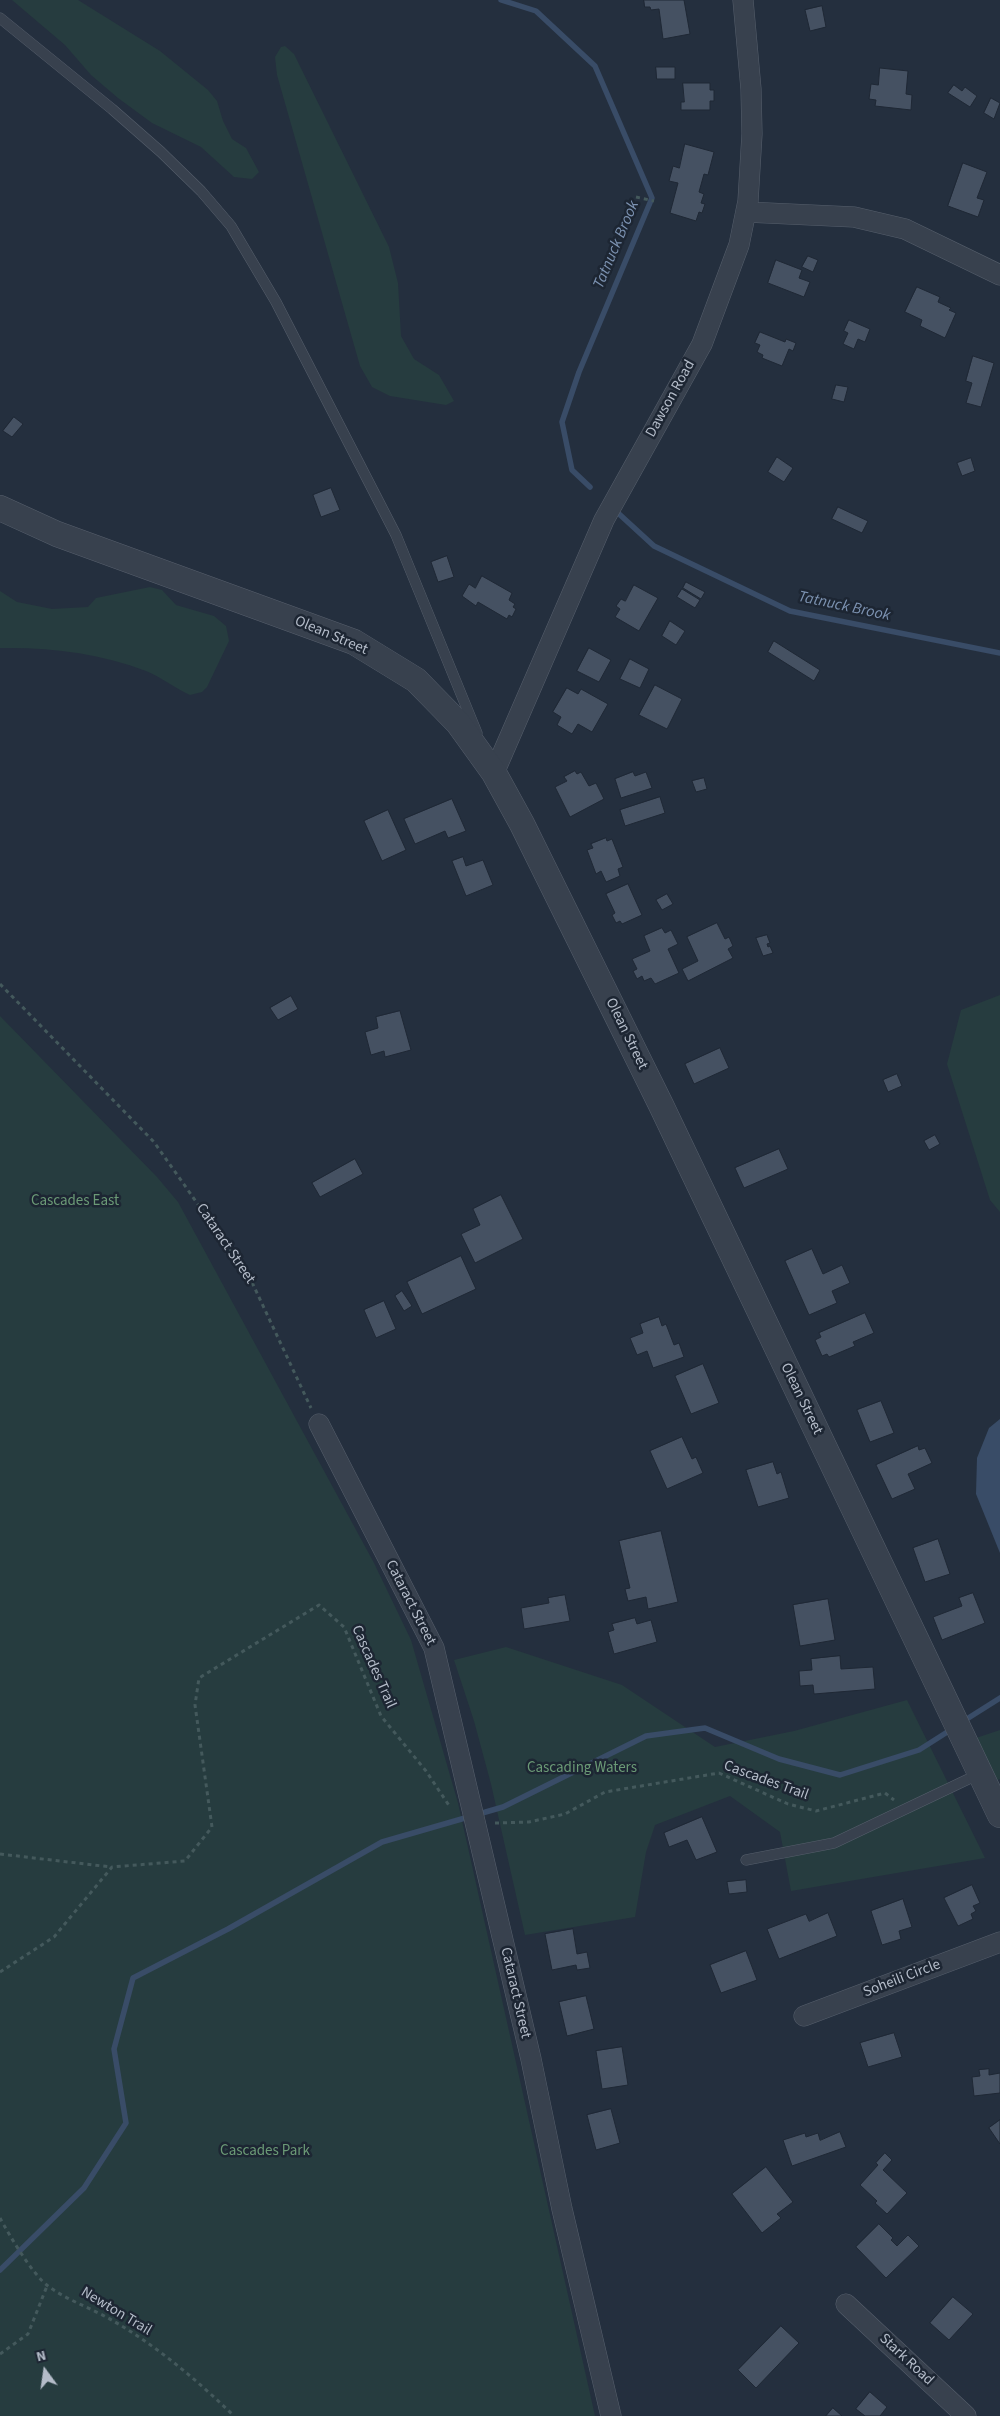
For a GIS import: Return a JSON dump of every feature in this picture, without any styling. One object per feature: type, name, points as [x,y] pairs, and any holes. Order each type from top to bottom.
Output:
[{"type":"street","name":"Dawson Road","points":[[494,773],[604,520],[702,344],[739,245],[746,212],[752,134],[752,89],[743,0]]},
{"type":"street","points":[[746,212],[854,217],[905,229],[1000,275]]},
{"type":"street","name":"Olean Street","points":[[0,508],[57,534],[354,642],[416,680],[458,724],[494,773],[522,824],[665,1114],[1000,1815]]},
{"type":"street","name":"Cataract Street","points":[[319,1424],[434,1648],[611,2416]]},
{"type":"street","name":"Soheili Circle","points":[[804,2016],[1000,1942]]},
{"type":"street","name":"Stark Road","points":[[846,2304],[966,2416]]},
{"type":"lane","points":[[0,18],[161,152],[216,208],[242,242],[276,302],[396,536],[494,773]]},
{"type":"lane","points":[[746,1860],[834,1843],[980,1773]]},
{"type":"path","points":[[636,197],[654,201]]},
{"type":"path","name":"Cataract Street","points":[[0,984],[154,1142],[250,1278],[319,1424]]},
{"type":"path","name":"Cascades Trail","points":[[112,1867],[185,1861],[212,1827],[195,1705],[199,1678],[319,1605],[344,1627],[381,1716],[426,1771],[462,1824],[475,1821],[500,1824],[529,1822],[564,1814],[605,1792],[719,1773],[788,1804],[816,1811],[885,1793],[906,1809]]},
{"type":"path","points":[[0,1854],[112,1867]]},
{"type":"path","points":[[0,1972],[54,1937],[112,1867]]},
{"type":"path","name":"Newton Trail","points":[[0,2218],[12,2241],[47,2286],[116,2322],[145,2342],[208,2391],[234,2416]]},
{"type":"path","points":[[0,2354],[28,2334],[47,2286]]},
{"type":"green space","points":[[12,0],[78,0],[160,51],[208,90],[217,101],[223,121],[232,139],[246,148],[259,172],[252,179],[234,177],[201,147],[152,123],[91,75],[65,45]]},
{"type":"green space","points":[[285,46],[294,54],[389,247],[398,283],[401,336],[414,359],[439,375],[454,401],[446,405],[390,396],[372,387],[360,366],[277,75],[275,57],[281,47]]},
{"type":"green space","points":[[150,587],[162,590],[176,605],[214,616],[226,626],[229,641],[207,687],[202,692],[190,695],[146,671],[93,656],[56,650],[0,648],[0,591],[17,602],[52,609],[88,607],[96,598]]},
{"type":"green space","points":[[1000,995],[1000,1212],[990,1200],[947,1064],[961,1010]]},
{"type":"green space","name":"Cascades Park","points":[[0,1016],[157,1177],[178,1202],[374,1563],[411,1640],[458,1803],[595,2416],[0,2416]]},
{"type":"green space","name":"Cascading Waters","points":[[506,1647],[622,1685],[715,1747],[794,1731],[907,1700],[985,1858],[791,1891],[780,1832],[730,1796],[655,1825],[646,1852],[635,1917],[525,1935],[491,1784],[474,1721],[454,1660]]},
{"type":"green space","points":[[1000,1730],[1000,1779],[995,1781],[973,1739]]},
{"type":"water","points":[[1000,1419],[1000,1553],[976,1494],[977,1458],[989,1428]]},
{"type":"building","points":[[644,0],[684,0],[690,34],[663,39],[659,9],[651,10],[650,7],[645,7]]},
{"type":"building","points":[[822,6],[826,27],[810,31],[805,10]]},
{"type":"building","points":[[656,67],[675,67],[675,79],[657,79]]},
{"type":"building","points":[[880,68],[908,71],[906,94],[912,95],[911,110],[875,106],[876,100],[869,99],[871,84],[878,85]]},
{"type":"building","points":[[683,83],[710,83],[710,90],[714,90],[714,101],[710,101],[710,110],[681,110],[681,102],[684,102]]},
{"type":"building","points":[[954,85],[962,91],[965,87],[977,96],[970,107],[948,93]]},
{"type":"building","points":[[991,98],[1000,103],[994,119],[984,113]]},
{"type":"building","points":[[685,144],[714,152],[708,175],[704,174],[699,192],[704,194],[701,203],[705,204],[702,213],[699,212],[696,221],[670,213],[678,183],[669,181],[673,166],[679,168]]},
{"type":"building","points":[[963,163],[987,172],[977,198],[984,200],[978,217],[948,206]]},
{"type":"building","points":[[808,256],[818,260],[813,272],[802,267]]},
{"type":"building","points":[[776,260],[802,270],[799,278],[810,282],[804,297],[768,283]]},
{"type":"building","points":[[917,287],[940,297],[938,302],[951,308],[949,310],[956,313],[945,338],[920,326],[922,320],[905,312]]},
{"type":"building","points":[[849,320],[870,329],[865,342],[858,339],[854,349],[843,344],[848,333],[844,331]]},
{"type":"building","points":[[760,332],[785,342],[786,339],[796,343],[793,351],[789,349],[782,366],[762,358],[763,355],[757,352],[760,345],[755,343]]},
{"type":"building","points":[[973,356],[994,363],[981,407],[966,403],[972,383],[966,381]]},
{"type":"building","points":[[836,385],[848,387],[844,402],[832,399]]},
{"type":"building","points":[[14,417],[23,424],[12,437],[3,431]]},
{"type":"building","points":[[777,457],[793,468],[784,482],[768,472]]},
{"type":"building","points":[[971,458],[975,471],[962,476],[957,463]]},
{"type":"building","points":[[331,488],[340,510],[321,517],[313,495]]},
{"type":"building","points":[[838,507],[868,521],[862,533],[832,519]]},
{"type":"building","points":[[447,556],[454,577],[438,582],[431,562]]},
{"type":"building","points":[[482,576],[512,593],[509,600],[515,604],[513,607],[516,609],[512,617],[509,615],[507,619],[478,602],[476,606],[462,596],[469,584],[475,588]]},
{"type":"building","points":[[686,582],[705,592],[701,599],[683,588]]},
{"type":"building","points":[[634,585],[658,598],[639,631],[615,617],[620,609],[616,606],[621,599],[625,601]]},
{"type":"building","points":[[682,589],[700,600],[695,608],[677,597]]},
{"type":"building","points":[[670,621],[685,631],[676,645],[662,636]]},
{"type":"building","points":[[774,641],[820,670],[814,681],[768,652]]},
{"type":"building","points":[[589,648],[611,660],[599,682],[577,671]]},
{"type":"building","points":[[630,659],[649,669],[640,688],[620,679]]},
{"type":"building","points":[[655,685],[682,699],[667,729],[639,715]]},
{"type":"building","points":[[567,688],[578,694],[581,689],[608,704],[592,732],[578,724],[572,734],[557,725],[561,717],[553,712]]},
{"type":"building","points":[[575,771],[577,774],[581,772],[589,786],[596,783],[604,799],[570,817],[555,787],[567,781],[564,777]]},
{"type":"building","points":[[633,772],[635,776],[646,772],[652,788],[621,798],[615,779]]},
{"type":"building","points":[[704,778],[707,789],[696,792],[692,781]]},
{"type":"building","points":[[660,797],[665,813],[625,826],[620,810]]},
{"type":"building","points":[[452,799],[466,831],[448,838],[445,831],[415,844],[404,819]]},
{"type":"building","points":[[388,810],[406,850],[382,861],[364,821]]},
{"type":"building","points":[[606,838],[607,841],[612,839],[623,867],[618,869],[620,876],[606,882],[601,871],[596,874],[587,850],[593,848],[591,844]]},
{"type":"building","points":[[463,857],[466,866],[483,860],[493,885],[466,896],[452,861]]},
{"type":"building","points":[[628,884],[642,915],[622,924],[620,921],[616,923],[612,915],[615,913],[606,894]]},
{"type":"building","points":[[667,894],[673,904],[662,910],[656,900]]},
{"type":"building","points":[[717,923],[725,939],[729,937],[733,946],[728,949],[733,958],[688,981],[682,969],[698,961],[687,937]]},
{"type":"building","points":[[662,928],[665,933],[671,930],[678,944],[668,949],[679,973],[655,984],[651,978],[644,981],[642,976],[637,979],[633,971],[637,969],[632,959],[650,951],[644,936]]},
{"type":"building","points":[[767,935],[770,943],[767,944],[768,947],[770,946],[773,953],[763,956],[756,938]]},
{"type":"building","points":[[291,996],[298,1009],[278,1020],[270,1008]]},
{"type":"building","points":[[400,1011],[411,1050],[385,1057],[384,1051],[371,1055],[365,1032],[378,1028],[376,1017]]},
{"type":"building","points":[[720,1048],[729,1068],[694,1084],[685,1064]]},
{"type":"building","points":[[897,1074],[902,1086],[888,1092],[883,1080]]},
{"type":"building","points":[[935,1135],[940,1144],[929,1150],[924,1141]]},
{"type":"building","points":[[779,1149],[788,1169],[744,1188],[735,1168]]},
{"type":"building","points":[[355,1159],[363,1174],[320,1197],[312,1183]]},
{"type":"building","points":[[501,1195],[523,1239],[475,1263],[461,1234],[480,1225],[473,1209]]},
{"type":"building","points":[[812,1249],[823,1274],[842,1265],[850,1283],[832,1291],[837,1303],[809,1315],[785,1261]]},
{"type":"building","points":[[461,1256],[476,1289],[422,1314],[407,1282]]},
{"type":"building","points":[[402,1291],[412,1306],[404,1311],[395,1296]]},
{"type":"building","points":[[384,1301],[396,1329],[376,1338],[364,1310]]},
{"type":"building","points":[[865,1313],[874,1333],[853,1342],[855,1346],[829,1357],[827,1354],[822,1356],[815,1340],[821,1337],[819,1333]]},
{"type":"building","points":[[659,1317],[662,1326],[666,1324],[674,1345],[679,1343],[684,1357],[653,1368],[647,1351],[637,1355],[630,1338],[643,1333],[640,1324]]},
{"type":"building","points":[[703,1364],[719,1403],[691,1414],[675,1376]]},
{"type":"building","points":[[881,1401],[894,1433],[870,1442],[857,1410]]},
{"type":"building","points":[[682,1437],[692,1459],[696,1457],[703,1473],[667,1489],[650,1451]]},
{"type":"building","points":[[918,1446],[919,1450],[925,1448],[932,1463],[908,1474],[915,1489],[892,1499],[876,1465]]},
{"type":"building","points":[[773,1462],[777,1474],[781,1472],[789,1498],[758,1507],[746,1470]]},
{"type":"building","points":[[661,1531],[678,1602],[648,1609],[646,1597],[628,1601],[625,1589],[630,1588],[619,1541]]},
{"type":"building","points":[[938,1539],[950,1574],[925,1582],[913,1548]]},
{"type":"building","points":[[973,1593],[985,1623],[942,1640],[933,1617],[962,1606],[959,1598]]},
{"type":"building","points":[[565,1595],[570,1621],[524,1629],[521,1608],[549,1603],[548,1598]]},
{"type":"building","points":[[828,1599],[835,1640],[800,1646],[793,1605]]},
{"type":"building","points":[[635,1618],[637,1624],[651,1620],[657,1642],[614,1654],[608,1632],[614,1630],[612,1624]]},
{"type":"building","points":[[840,1656],[841,1669],[873,1667],[875,1689],[814,1694],[813,1685],[800,1686],[799,1671],[812,1670],[811,1659]]},
{"type":"building","points":[[702,1817],[717,1852],[696,1860],[687,1840],[669,1847],[664,1833]]},
{"type":"building","points":[[746,1880],[747,1892],[729,1894],[727,1882]]},
{"type":"building","points":[[972,1885],[980,1903],[973,1906],[976,1911],[971,1914],[973,1919],[958,1926],[944,1898]]},
{"type":"building","points":[[903,1899],[912,1927],[899,1931],[901,1939],[882,1945],[871,1911]]},
{"type":"building","points":[[828,1913],[837,1936],[779,1959],[767,1929],[806,1914],[809,1921]]},
{"type":"building","points":[[573,1929],[577,1954],[587,1952],[590,1968],[577,1970],[576,1965],[552,1970],[545,1934]]},
{"type":"building","points":[[746,1951],[757,1980],[721,1993],[710,1965]]},
{"type":"building","points":[[586,1996],[594,2029],[567,2036],[559,2002]]},
{"type":"building","points":[[894,2033],[902,2057],[868,2067],[860,2043]]},
{"type":"building","points":[[622,2047],[628,2085],[602,2089],[596,2051]]},
{"type":"building","points":[[989,2069],[989,2075],[1000,2073],[1000,2093],[974,2096],[972,2077],[980,2076],[979,2070]]},
{"type":"building","points":[[611,2109],[620,2143],[596,2150],[587,2115]]},
{"type":"building","points":[[1000,2120],[1000,2144],[989,2128]]},
{"type":"building","points":[[840,2132],[846,2147],[792,2166],[783,2140],[805,2133],[806,2137],[818,2133],[820,2140]]},
{"type":"building","points":[[885,2153],[892,2160],[883,2170],[907,2193],[887,2214],[875,2203],[877,2201],[860,2185],[878,2165],[876,2163]]},
{"type":"building","points":[[766,2167],[793,2202],[777,2214],[781,2218],[762,2233],[732,2194]]},
{"type":"building","points":[[879,2224],[893,2238],[891,2240],[897,2246],[908,2235],[919,2246],[886,2278],[856,2247]]},
{"type":"building","points":[[953,2297],[973,2314],[949,2340],[930,2323]]},
{"type":"building","points":[[781,2326],[799,2343],[756,2388],[738,2370]]},
{"type":"building","points":[[870,2392],[887,2407],[880,2416],[865,2416],[856,2409]]},
{"type":"building","points":[[833,2408],[842,2416],[826,2416]]},
{"type":"waterway","name":"Tatnuck Brook","points":[[501,0],[536,11],[595,66],[652,198],[579,372],[562,422],[572,470],[590,487]]},
{"type":"waterway","name":"Tatnuck Brook","points":[[618,513],[654,546],[790,611],[1000,653]]},
{"type":"waterway","points":[[962,1722],[1000,1698]]},
{"type":"waterway","points":[[0,2270],[84,2188],[126,2123],[114,2049],[133,1978],[228,1929],[382,1842],[503,1807],[646,1736],[705,1728],[779,1759],[840,1775],[919,1750],[952,1729]]},
{"type":"park label","name":"Cascades East","points":[[75,1202]]}]
